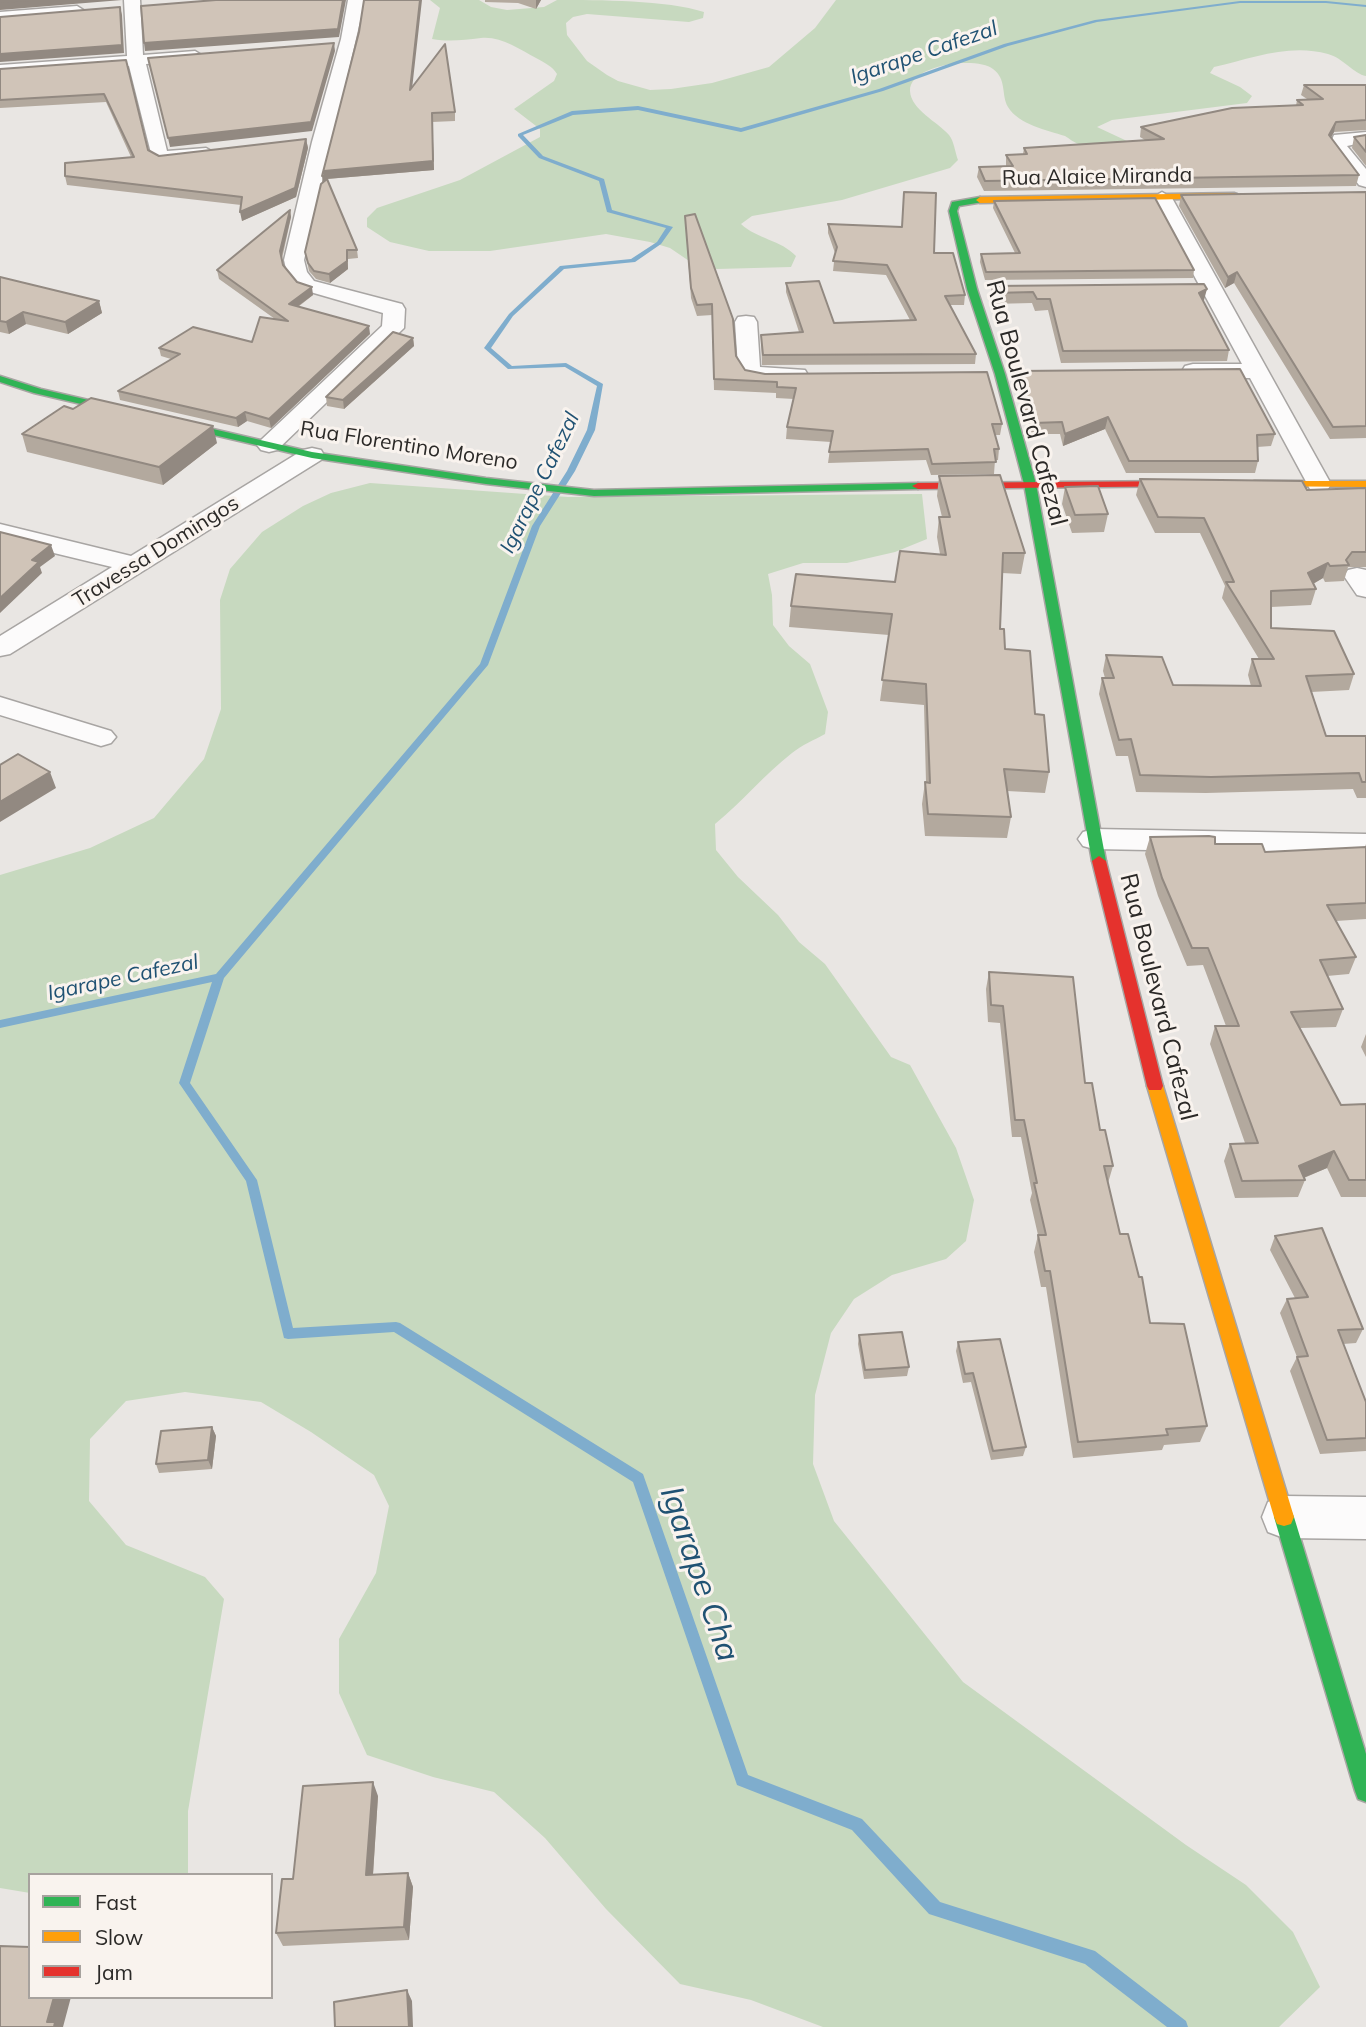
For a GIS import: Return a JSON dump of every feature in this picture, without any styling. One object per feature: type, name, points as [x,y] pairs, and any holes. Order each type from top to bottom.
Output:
[{"type":"street","points":[[269,444],[393,328],[394,309],[307,285],[297,273],[293,260],[315,138],[340,44],[354,27],[356,0]]},
{"type":"street","points":[[132,5],[133,45],[158,153],[164,158],[219,151]]},
{"type":"street","points":[[0,17],[93,9]]},
{"type":"street","points":[[0,71],[215,54]]},
{"type":"street","points":[[1366,137],[1340,139],[1338,146],[1366,181]]},
{"type":"street","name":"Rua Alaice Miranda","points":[[955,204],[979,200],[1244,196]]},
{"type":"street","points":[[1163,198],[1209,287],[1259,371],[1319,484]]},
{"type":"street","name":"Rua Boulevard Cafezal","points":[[955,204],[954,220],[972,289],[1000,374],[1030,484],[1094,839],[1158,1098],[1366,1791]]},
{"type":"street","points":[[1181,287],[1209,287]]},
{"type":"street","points":[[972,289],[1000,289]]},
{"type":"street","points":[[746,322],[748,367],[753,373],[814,375]]},
{"type":"street","points":[[1168,371],[1259,371]]},
{"type":"street","points":[[973,374],[1026,373]]},
{"type":"street","name":"Rua Florentino Moreno","points":[[0,379],[38,391],[312,455],[485,481],[594,493],[1030,484],[1209,484]]},
{"type":"street","name":"Travessa Domingos","points":[[0,648],[312,455]]},
{"type":"street","points":[[1236,484],[1366,484]]},
{"type":"street","points":[[0,532],[136,565]]},
{"type":"street","points":[[0,705],[101,737]]},
{"type":"street","points":[[1094,839],[1366,845]]},
{"type":"street","points":[[1284,1517],[1366,1518]]},
{"type":"green space","points":[[430,0],[479,0],[491,7],[507,10],[544,7],[557,0],[632,2],[671,5],[704,12],[703,18],[689,22],[587,14],[573,17],[566,23],[567,35],[587,61],[618,81],[650,90],[712,83],[769,67],[815,28],[836,0],[1366,0],[1366,76],[1333,56],[1314,51],[1285,51],[1257,56],[1214,67],[1210,73],[1240,87],[1252,96],[1247,103],[1112,120],[1097,127],[1127,141],[1084,145],[1034,126],[1013,113],[1006,102],[1000,77],[993,69],[973,63],[945,65],[920,75],[913,82],[910,91],[920,110],[949,135],[958,160],[950,168],[842,200],[752,216],[741,224],[796,256],[791,267],[717,269],[695,265],[670,248],[606,234],[490,251],[429,251],[390,242],[367,227],[367,218],[377,208],[460,180],[540,137],[540,129],[514,109],[554,81],[557,74],[542,61],[496,39],[432,39],[440,8]]},
{"type":"green space","points":[[370,483],[568,497],[922,494],[927,539],[895,552],[847,563],[803,563],[768,574],[773,625],[789,646],[810,664],[828,712],[825,734],[792,753],[715,824],[716,850],[738,877],[778,915],[799,942],[825,964],[891,1057],[910,1065],[956,1148],[974,1200],[966,1241],[946,1259],[892,1275],[854,1299],[831,1333],[815,1395],[813,1464],[834,1521],[963,1682],[1186,1845],[1246,1885],[1293,1932],[1320,1987],[1279,2027],[823,2027],[751,2000],[680,1984],[606,1909],[545,1838],[494,1792],[433,1777],[367,1755],[339,1693],[339,1639],[376,1573],[389,1506],[374,1475],[261,1402],[185,1392],[126,1401],[90,1439],[89,1501],[126,1545],[205,1577],[224,1599],[188,1811],[188,1873],[28,1873],[28,1893],[0,1888],[0,875],[90,848],[154,818],[204,759],[221,709],[220,600],[230,569],[262,532],[303,506],[331,493]]},
{"type":"building","points":[[216,0],[343,0],[338,29],[144,43],[141,6]]},
{"type":"building","points":[[364,0],[420,0],[410,90],[445,44],[455,112],[432,113],[433,161],[324,171],[325,175],[322,176],[359,32]]},
{"type":"building","points":[[120,7],[122,45],[0,54],[0,17]]},
{"type":"building","points":[[334,43],[311,122],[168,138],[148,58]]},
{"type":"building","points":[[126,60],[148,150],[159,156],[306,139],[295,188],[240,212],[242,197],[65,176],[65,163],[134,157],[104,94],[0,100],[0,69]]},
{"type":"building","points":[[1304,85],[1366,85],[1366,120],[1336,122],[1329,135],[1359,175],[985,181],[979,167],[1013,166],[1006,155],[1027,154],[1024,148],[1164,139],[1141,127],[1232,108],[1303,105],[1297,100],[1323,99]]},
{"type":"building","points":[[1366,135],[1366,152],[1354,137]]},
{"type":"building","points":[[327,179],[357,250],[347,250],[347,261],[329,274],[314,271],[305,252],[321,184]]},
{"type":"building","points":[[904,192],[936,193],[934,253],[953,253],[965,295],[945,296],[976,354],[763,355],[761,335],[803,332],[786,283],[819,281],[834,323],[916,320],[887,265],[833,261],[837,247],[828,224],[902,227]]},
{"type":"building","points":[[1366,192],[1366,426],[1333,427],[1237,272],[1228,277],[1181,195]]},
{"type":"building","points":[[1155,198],[1194,270],[986,272],[981,254],[1020,253],[994,201]]},
{"type":"building","points":[[290,210],[280,251],[283,265],[297,282],[312,287],[289,304],[369,326],[269,419],[245,412],[236,418],[118,391],[180,354],[159,348],[193,327],[252,342],[260,317],[288,321],[217,270]]},
{"type":"building","points":[[695,214],[733,319],[736,356],[745,370],[765,374],[987,372],[1002,424],[992,424],[999,449],[994,449],[996,462],[932,464],[928,449],[829,452],[833,431],[787,427],[796,388],[777,387],[777,382],[714,379],[712,304],[697,305],[691,288],[685,216]]},
{"type":"building","points":[[0,277],[99,301],[65,322],[23,312],[6,322],[0,321]]},
{"type":"building","points":[[1204,284],[1207,289],[1199,293],[1229,350],[1063,351],[1050,299],[1037,299],[1033,292],[994,293],[992,286]]},
{"type":"building","points":[[393,332],[413,338],[343,400],[326,397]]},
{"type":"building","points":[[1240,369],[1275,434],[1257,435],[1258,461],[1129,461],[1108,417],[1065,434],[1062,422],[1034,423],[1018,371]]},
{"type":"building","points":[[91,398],[213,426],[159,467],[22,434],[64,406],[73,409]]},
{"type":"building","points":[[1000,475],[1025,553],[1003,553],[1000,629],[1004,629],[1005,649],[1030,651],[1035,714],[1044,715],[1049,772],[1004,769],[1011,817],[928,814],[925,782],[930,783],[926,684],[882,680],[892,614],[791,606],[796,574],[895,582],[900,551],[946,555],[939,517],[950,517],[939,476]]},
{"type":"building","points":[[1140,479],[1302,481],[1307,490],[1366,488],[1366,552],[1352,552],[1346,560],[1349,565],[1330,566],[1328,563],[1308,573],[1316,589],[1271,591],[1271,628],[1334,631],[1354,674],[1306,676],[1326,736],[1366,736],[1366,782],[1362,782],[1359,773],[1211,777],[1140,775],[1131,739],[1119,740],[1102,678],[1114,678],[1106,655],[1162,657],[1173,685],[1261,686],[1252,659],[1274,659],[1226,582],[1234,582],[1204,518],[1158,517]]},
{"type":"building","points":[[1098,486],[1108,514],[1075,515],[1065,487]]},
{"type":"building","points":[[0,532],[51,545],[32,560],[39,562],[0,598]]},
{"type":"building","points":[[18,754],[50,772],[0,802],[0,765]]},
{"type":"building","points":[[1150,837],[1215,837],[1215,844],[1262,844],[1265,852],[1366,847],[1366,903],[1327,905],[1356,957],[1320,960],[1343,1009],[1291,1012],[1341,1105],[1366,1104],[1366,1180],[1349,1180],[1334,1151],[1299,1166],[1305,1180],[1242,1181],[1230,1144],[1258,1143],[1215,1026],[1239,1026],[1208,948],[1192,948],[1162,878]]},
{"type":"building","points":[[989,972],[1073,977],[1085,1083],[1092,1083],[1100,1130],[1105,1130],[1113,1166],[1104,1166],[1120,1234],[1128,1234],[1139,1277],[1142,1277],[1150,1323],[1184,1324],[1207,1426],[1166,1429],[1168,1435],[1078,1442],[1050,1271],[1045,1271],[1038,1235],[1046,1235],[1034,1183],[1037,1183],[1024,1120],[1015,1120],[1003,1006],[991,1005]]},
{"type":"building","points":[[1322,1228],[1363,1329],[1338,1330],[1366,1402],[1366,1438],[1327,1440],[1297,1357],[1308,1356],[1287,1299],[1308,1297],[1275,1236]]},
{"type":"building","points":[[902,1332],[909,1367],[865,1370],[859,1335]]},
{"type":"building","points":[[1000,1339],[1026,1447],[993,1451],[973,1373],[965,1374],[958,1342]]},
{"type":"building","points":[[212,1427],[208,1460],[156,1464],[161,1431]]},
{"type":"building","points":[[373,1782],[366,1875],[408,1873],[404,1927],[276,1933],[282,1879],[293,1879],[303,1786]]},
{"type":"building","points":[[0,1946],[28,1947],[28,1999],[53,1999],[47,2022],[55,2022],[54,2027],[0,2027]]},
{"type":"building","points":[[407,1990],[409,2027],[335,2027],[334,2002]]},
{"type":"waterway","name":"Igarape Cafezal","points":[[219,977],[484,665],[536,526],[571,471],[591,430],[601,385],[566,365],[510,368],[487,348],[511,315],[562,267],[633,261],[659,243],[670,227],[609,211],[602,180],[541,157],[520,135],[572,113],[638,108],[741,130],[881,90],[1006,45],[1097,21],[1240,2],[1326,2],[1366,6]]},
{"type":"waterway","name":"Igarape Cafezal","points":[[0,1024],[219,977]]},
{"type":"waterway","name":"Igarape Cha","points":[[219,977],[184,1083],[251,1180],[288,1334],[396,1327],[638,1478],[742,1780],[857,1824],[935,1908],[1089,1957],[1180,2027]]},
{"type":"traffic: fast","points":[[980,200],[955,204],[953,211],[972,289],[1000,374],[1030,484],[1099,861]]},
{"type":"traffic: fast","points":[[0,379],[38,391],[312,455],[486,481],[594,493],[918,486]]},
{"type":"traffic: fast","points":[[1284,1517],[1366,1791]]},
{"type":"traffic: slow","points":[[980,200],[1234,196]]},
{"type":"traffic: slow","points":[[1254,484],[1366,484]]},
{"type":"traffic: slow","points":[[1155,1086],[1284,1517]]},
{"type":"traffic: jam","points":[[918,486],[1190,484]]},
{"type":"traffic: jam","points":[[1099,861],[1155,1086]]}]
